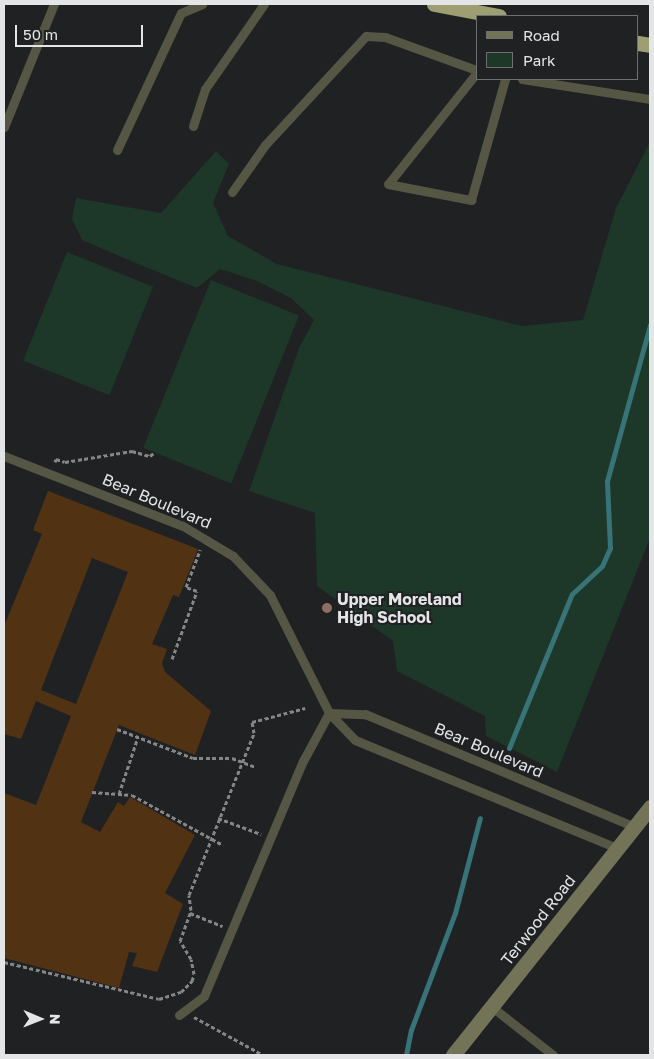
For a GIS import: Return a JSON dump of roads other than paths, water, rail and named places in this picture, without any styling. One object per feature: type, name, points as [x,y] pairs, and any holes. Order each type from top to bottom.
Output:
[{"type":"highway","points":[[434,4],[494,15]]},
{"type":"street","name":"Terwood Road","points":[[454,1055],[650,808]]},
{"type":"lane","points":[[4,127],[54,4]]},
{"type":"lane","points":[[117,150],[181,13],[202,4]]},
{"type":"lane","points":[[193,126],[205,89],[264,4]]},
{"type":"lane","points":[[232,192],[264,145],[366,36],[385,37],[477,70],[388,184],[471,200],[505,80]]},
{"type":"lane","points":[[528,80],[650,99]]},
{"type":"lane","name":"Bear Boulevard","points":[[4,456],[183,526],[233,556],[258,580],[281,612],[328,713],[354,740],[617,848]]},
{"type":"lane","points":[[182,1013],[204,996],[303,761],[328,713]]},
{"type":"lane","name":"Bear Boulevard","points":[[328,713],[365,714],[634,827]]},
{"type":"lane","points":[[492,1007],[552,1055]]},
{"type":"waterway","points":[[509,748],[572,594],[602,566],[610,548],[607,481],[650,325]]},
{"type":"waterway","points":[[406,1055],[411,1030],[455,913],[480,818]]},
{"type":"place","name":"Upper Moreland High School","points":[[327,608]]}]
